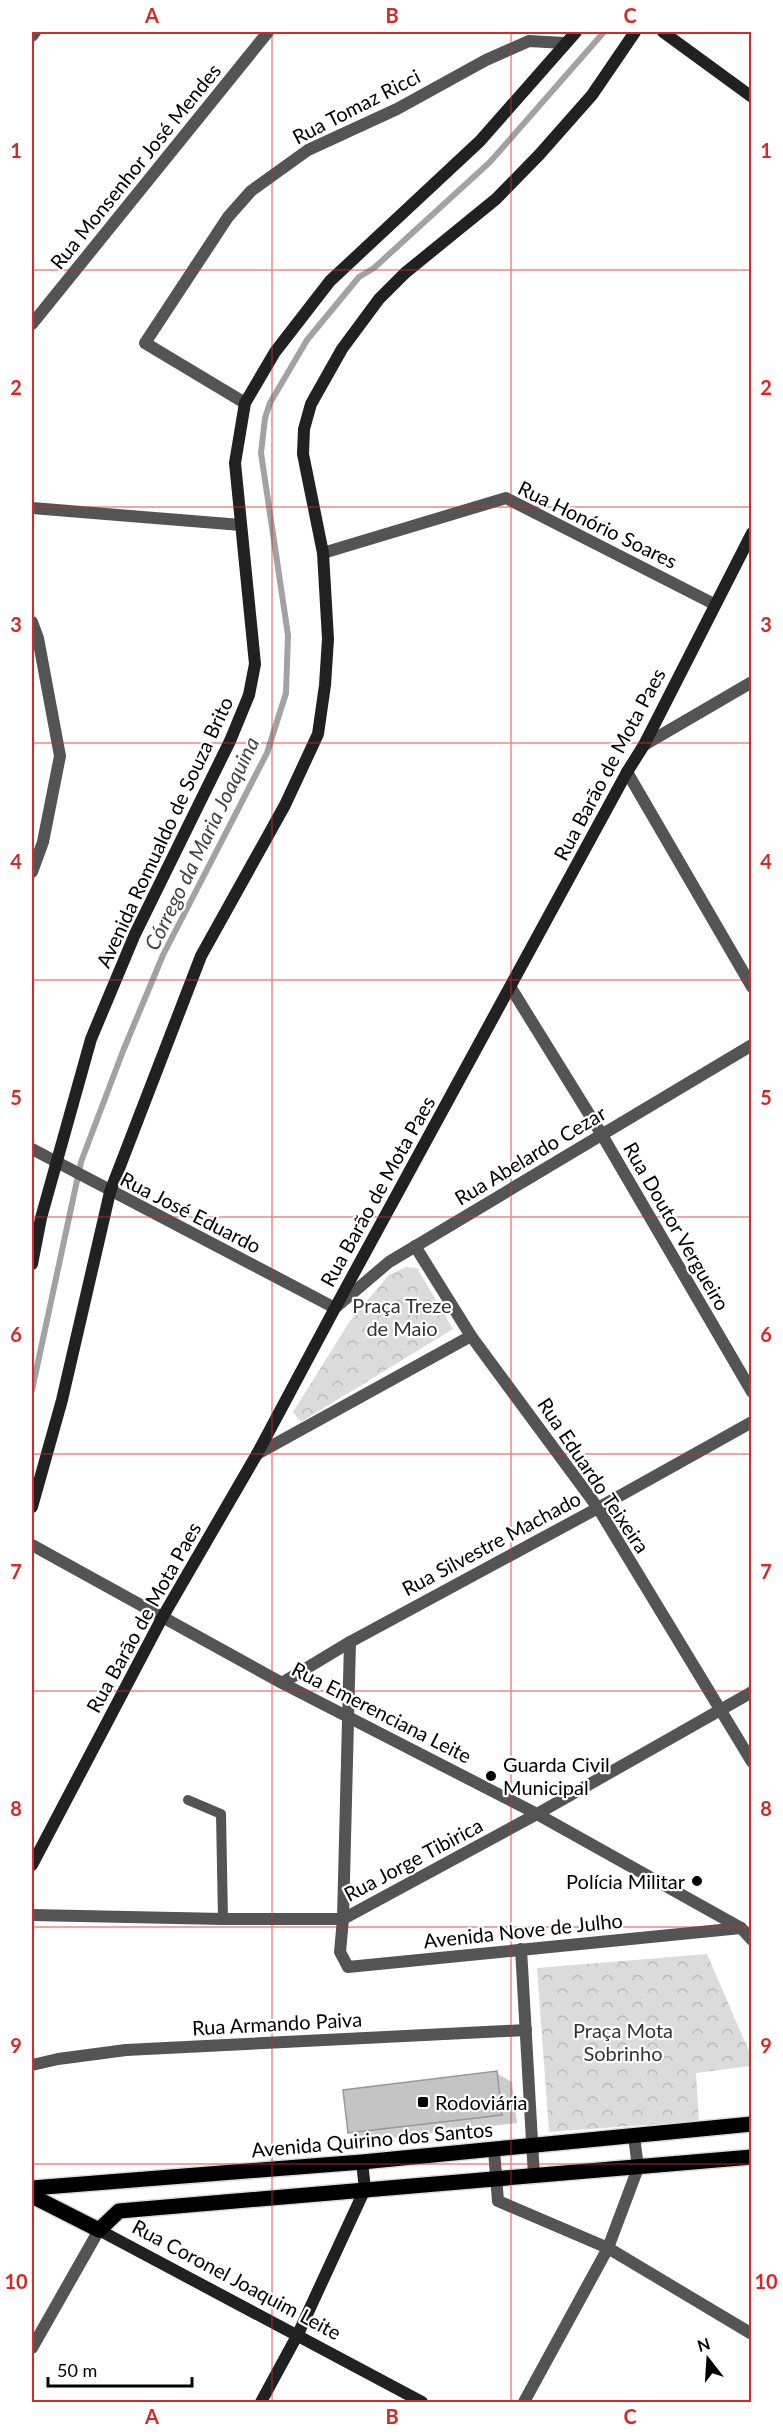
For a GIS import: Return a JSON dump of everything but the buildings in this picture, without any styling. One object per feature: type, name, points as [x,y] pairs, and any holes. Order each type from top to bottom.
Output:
[{"type":"main road","name":"Avenida Romualdo de Souza Brito","points":[[32,1264],[41,1218],[92,1038],[135,934],[230,741],[249,695],[255,664],[235,463],[245,403],[274,352],[330,281],[480,141],[576,32]]},
{"type":"main road","points":[[32,1507],[62,1400],[110,1192],[201,956],[285,805],[318,734],[326,685],[328,639],[323,553],[303,454],[304,429],[311,404],[342,349],[379,299],[405,273],[496,199],[539,155],[592,95],[635,32]]},
{"type":"main road","points":[[663,32],[752,97]]},
{"type":"main road","name":"Rua Barão de Mota Paes","points":[[32,1865],[162,1618],[257,1454],[334,1308],[511,988],[627,772],[644,745],[714,604],[748,551],[752,533]]},
{"type":"main road","name":"Avenida Quirino dos Santos","points":[[32,2188],[362,2162],[752,2124]]},
{"type":"main road","points":[[99,2230],[118,2211],[752,2157]]},
{"type":"main road","points":[[261,2403],[298,2334],[364,2189],[362,2162]]},
{"type":"main road","name":"Rua Coronel Joaquim Leite","points":[[32,2196],[298,2334],[422,2403]]},
{"type":"street","points":[[32,36],[35,32]]},
{"type":"street","name":"Rua Monsenhor José Mendes","points":[[32,324],[268,32]]},
{"type":"street","name":"Rua Tomaz Ricci","points":[[245,403],[145,343],[228,217],[251,190],[308,150],[397,109],[486,60],[529,41],[564,43]]},
{"type":"street","name":"Rua Honório Soares","points":[[323,553],[506,498],[714,604]]},
{"type":"street","points":[[32,508],[241,525]]},
{"type":"street","points":[[32,622],[38,638],[60,756],[43,842],[32,872]]},
{"type":"street","points":[[644,745],[752,682]]},
{"type":"street","points":[[627,772],[752,987]]},
{"type":"street","name":"Rua Doutor Vergueiro","points":[[511,988],[602,1135],[752,1392]]},
{"type":"street","name":"Rua Abelardo Cezar","points":[[334,1308],[389,1262],[752,1045]]},
{"type":"street","name":"Rua José Eduardo","points":[[32,1149],[334,1308]]},
{"type":"street","name":"Rua Eduardo Teixeira","points":[[415,1246],[471,1336],[598,1508],[752,1762]]},
{"type":"street","points":[[257,1454],[471,1336]]},
{"type":"street","name":"Rua Silvestre Machado","points":[[282,1683],[350,1642],[752,1422]]},
{"type":"street","name":"Rua Emerenciana Leite","points":[[32,1545],[282,1683],[349,1715],[537,1814],[746,1928],[752,1940]]},
{"type":"street","points":[[32,1915],[344,1919],[350,1642]]},
{"type":"street","name":"Rua Jorge Tibirica","points":[[344,1919],[537,1814],[752,1692]]},
{"type":"street","name":"Avenida Nove de Julho","points":[[344,1919],[340,1952],[348,1967],[746,1928]]},
{"type":"street","points":[[521,1949],[534,2176]]},
{"type":"street","name":"Rua Armando Paiva","points":[[32,2065],[58,2059],[126,2050],[526,2030]]},
{"type":"street","points":[[524,2403],[608,2248],[638,2168],[634,2136]]},
{"type":"street","points":[[494,2150],[498,2201],[608,2248],[752,2334]]},
{"type":"street","points":[[32,2348],[99,2230]]},
{"type":"lane","points":[[188,1800],[221,1815],[223,1919]]},
{"type":"green space","name":"Praça Treze de Maio","points":[[406,1267],[417,1268],[453,1329],[301,1422],[293,1412],[350,1321],[389,1275]]},
{"type":"green space","name":"Praça Mota Sobrinho","points":[[707,1954],[751,2056],[751,2066],[696,2073],[699,2121],[549,2132],[537,1968]]},
{"type":"waterway","name":"Córrego da Maria Joaquina","points":[[32,1390],[81,1162],[123,1051],[163,955],[267,753],[286,693],[288,635],[261,453],[265,418],[270,403],[307,340],[359,277],[374,268],[490,162],[604,32]]},
{"type":"place","name":"Guarda Civil Municipal","points":[[491,1776]]},
{"type":"place","name":"Polícia Militar","points":[[697,1881]]},
{"type":"place","name":"Rodoviária","points":[[423,2102]]}]
